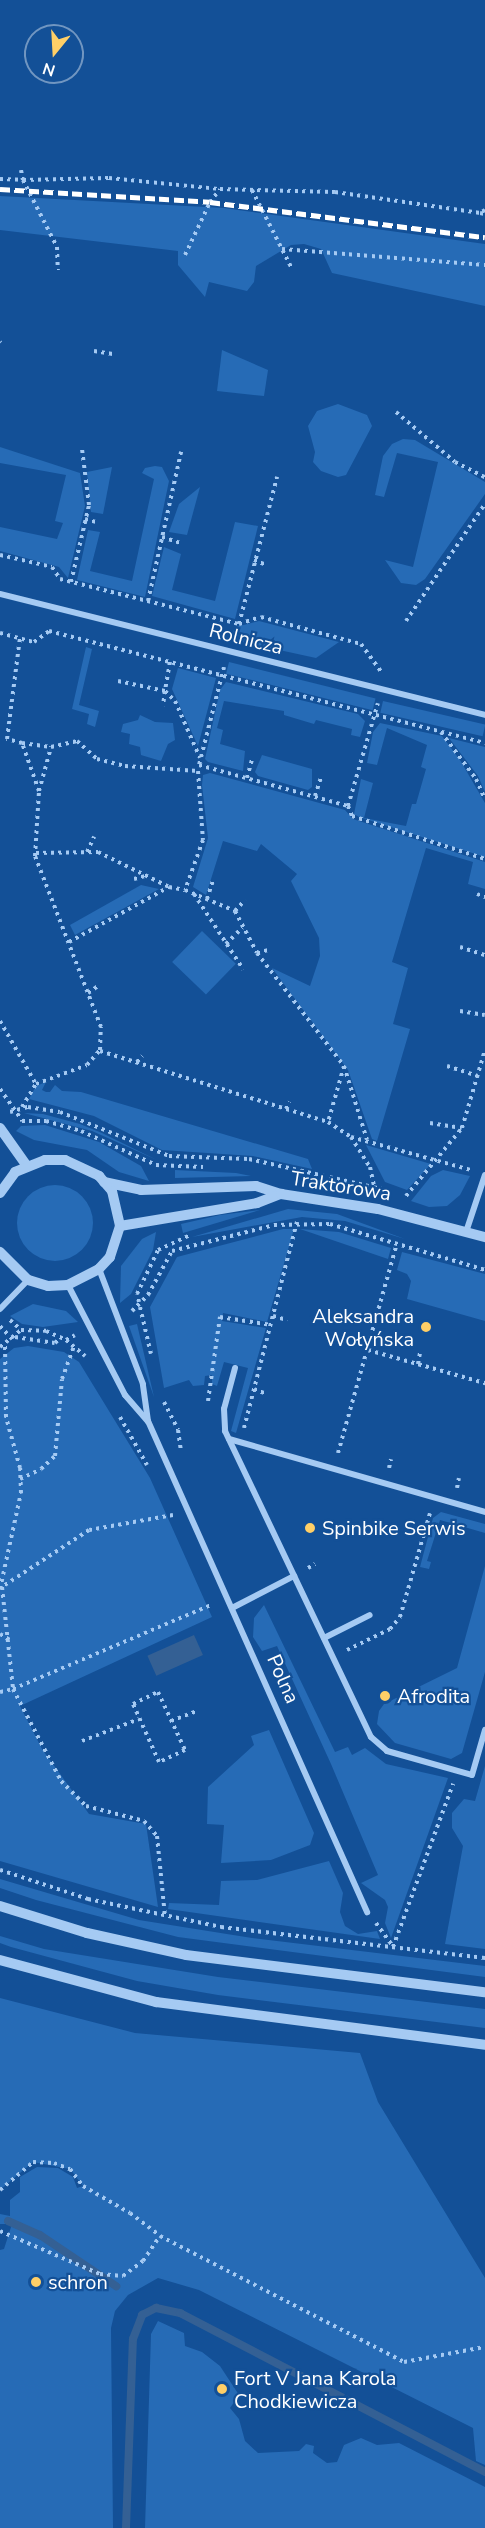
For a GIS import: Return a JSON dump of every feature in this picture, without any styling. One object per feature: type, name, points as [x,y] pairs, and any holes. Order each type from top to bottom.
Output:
[{"type":"street","name":"Rolnicza","points":[[0,594],[485,715]]},
{"type":"street","points":[[0,1128],[27,1166]]},
{"type":"street","points":[[0,1191],[9,1177],[27,1166],[45,1160],[65,1160],[83,1165],[112,1191],[120,1226],[110,1257],[99,1269],[68,1285],[48,1286],[28,1280],[0,1252]]},
{"type":"street","points":[[466,1232],[485,1175]]},
{"type":"street","points":[[104,1182],[141,1190],[256,1186],[281,1194]]},
{"type":"street","name":"Traktorowa","points":[[120,1226],[256,1203],[281,1194],[378,1209],[485,1237]]},
{"type":"street","name":"Polna","points":[[99,1269],[143,1384],[148,1421],[367,1912]]},
{"type":"street","points":[[0,1309],[28,1280]]},
{"type":"street","name":"Polna","points":[[68,1285],[125,1395],[148,1421]]},
{"type":"street","points":[[236,1368],[223,1419],[229,1439],[371,1737],[387,1751],[472,1774],[485,1730]]},
{"type":"street","points":[[229,1439],[485,1512]]},
{"type":"street","points":[[232,1608],[294,1576]]},
{"type":"street","points":[[324,1638],[370,1615]]},
{"type":"street","points":[[0,1906],[87,1933],[177,1953],[485,1992]]},
{"type":"street","points":[[0,1960],[156,2002],[485,2045]]},
{"type":"path","points":[[21,170],[23,180],[54,238],[58,270]]},
{"type":"path","points":[[0,179],[109,178],[220,189],[335,192],[483,212]]},
{"type":"path","points":[[185,255],[210,202],[220,189]]},
{"type":"path","points":[[252,190],[292,269]]},
{"type":"path","points":[[282,249],[485,265]]},
{"type":"path","points":[[94,351],[112,354]]},
{"type":"path","points":[[396,412],[455,462],[485,477]]},
{"type":"path","points":[[71,582],[89,505],[82,449]]},
{"type":"path","points":[[148,601],[181,452]]},
{"type":"path","points":[[239,624],[277,477]]},
{"type":"path","points":[[406,621],[485,504]]},
{"type":"path","points":[[85,519],[96,522]]},
{"type":"path","points":[[162,537],[180,543]]},
{"type":"path","points":[[0,555],[52,567],[60,579],[239,624],[261,617],[361,644],[383,675]]},
{"type":"path","points":[[254,560],[264,564]]},
{"type":"path","points":[[0,633],[34,642],[49,631],[485,743]]},
{"type":"path","points":[[7,739],[20,638]]},
{"type":"path","points":[[185,890],[203,840],[198,771],[228,651]]},
{"type":"path","points":[[163,706],[170,662]]},
{"type":"path","points":[[118,681],[165,691],[175,701],[200,759]]},
{"type":"path","points":[[382,690],[348,806],[352,816],[485,859]]},
{"type":"path","points":[[441,732],[476,779],[485,799]]},
{"type":"path","points":[[0,743],[7,739],[51,747],[77,741],[97,759],[125,766],[198,771]]},
{"type":"path","points":[[22,743],[39,791]]},
{"type":"path","points":[[19,1108],[36,1084],[87,1065],[100,1050],[101,1027],[36,853],[39,791],[51,747]]},
{"type":"path","points":[[247,778],[252,759]]},
{"type":"path","points":[[199,765],[348,806]]},
{"type":"path","points":[[315,796],[321,778]]},
{"type":"path","points":[[87,852],[93,837]]},
{"type":"path","points":[[36,853],[98,852],[169,887],[185,890],[235,911],[257,953],[344,1066],[367,1140]]},
{"type":"path","points":[[134,879],[146,875]]},
{"type":"path","points":[[207,899],[213,880]]},
{"type":"path","points":[[69,942],[169,887]]},
{"type":"path","points":[[194,894],[243,969]]},
{"type":"path","points":[[477,894],[485,897]]},
{"type":"path","points":[[235,911],[244,900]]},
{"type":"path","points":[[226,944],[242,928]]},
{"type":"path","points":[[460,947],[485,955]]},
{"type":"path","points":[[257,953],[268,950]]},
{"type":"path","points":[[88,993],[98,986]]},
{"type":"path","points":[[460,1011],[485,1015]]},
{"type":"path","points":[[0,1021],[36,1084]]},
{"type":"path","points":[[100,1050],[219,1085],[328,1122],[351,1137],[437,1159],[485,1175]]},
{"type":"path","points":[[397,1193],[409,1196],[462,1128],[485,1050]]},
{"type":"path","points":[[137,1062],[142,1056]]},
{"type":"path","points":[[328,1122],[344,1066]]},
{"type":"path","points":[[447,1066],[477,1076]]},
{"type":"path","points":[[0,1089],[19,1108],[22,1121],[46,1121],[81,1131],[156,1167],[161,1155]]},
{"type":"path","points":[[286,1109],[288,1102]]},
{"type":"path","points":[[19,1108],[60,1112],[86,1120],[161,1155],[249,1159],[386,1190]]},
{"type":"path","points":[[430,1123],[462,1128]]},
{"type":"path","points":[[351,1137],[370,1167],[378,1209]]},
{"type":"path","points":[[240,1442],[297,1222]]},
{"type":"path","points":[[140,1302],[148,1295],[172,1251],[297,1222],[330,1224],[396,1246],[485,1270]]},
{"type":"path","points":[[167,1239],[172,1251]]},
{"type":"path","points":[[132,1311],[140,1307],[137,1294],[158,1250],[169,1245]]},
{"type":"path","points":[[336,1458],[396,1246]]},
{"type":"path","points":[[273,1316],[287,1320]]},
{"type":"path","points":[[0,1326],[14,1338],[55,1343],[60,1338]]},
{"type":"path","points":[[0,1347],[14,1338],[21,1330],[31,1329],[66,1340],[76,1335]]},
{"type":"path","points":[[5,1342],[6,1417],[20,1479],[1,1588],[11,1640],[13,1689],[61,1781],[86,1806],[144,1821],[157,1836],[165,1916]]},
{"type":"path","points":[[20,1479],[41,1469],[55,1456],[62,1378],[74,1346]]},
{"type":"path","points":[[368,1350],[485,1383]]},
{"type":"path","points":[[418,1364],[420,1353]]},
{"type":"path","points":[[254,1389],[267,1394]]},
{"type":"path","points":[[119,1414],[150,1470]]},
{"type":"path","points":[[333,1657],[390,1629],[400,1617],[434,1498]]},
{"type":"path","points":[[1,1588],[89,1530],[174,1514],[169,1506]]},
{"type":"path","points":[[0,1692],[13,1689],[212,1607]]},
{"type":"path","points":[[0,1634],[11,1640]]},
{"type":"path","points":[[158,1692],[171,1721],[185,1750],[159,1762],[133,1704],[158,1692]]},
{"type":"path","points":[[171,1721],[197,1711]]},
{"type":"path","points":[[82,1741],[140,1719]]},
{"type":"path","points":[[393,1947],[458,1771]]},
{"type":"path","points":[[0,1870],[88,1899],[165,1916],[485,1958]]},
{"type":"path","points":[[367,1912],[393,1947]]},
{"type":"path","points":[[0,2190],[33,2162],[54,2163],[70,2169],[83,2186],[130,2213],[160,2236],[404,2362],[485,2347]]},
{"type":"path","points":[[0,2231],[100,2274],[123,2276],[143,2261],[160,2236]]},
{"type":"shaded area","points":[[0,196],[224,208],[485,244],[485,306],[332,273],[321,249],[304,244],[291,245],[256,266],[254,282],[247,291],[209,282],[205,297],[178,265],[178,251],[0,230]]},
{"type":"shaded area","points":[[222,350],[268,370],[264,396],[217,391]]},
{"type":"shaded area","points":[[338,404],[367,415],[372,426],[346,475],[338,477],[321,471],[313,462],[315,452],[308,426],[317,411]]},
{"type":"shaded area","points":[[403,439],[415,440],[485,482],[485,494],[425,579],[416,585],[401,583],[385,560],[413,567],[438,462],[397,453],[384,497],[375,495],[383,456],[392,444]]},
{"type":"shaded area","points":[[0,447],[80,473],[85,506],[68,578],[59,567],[0,551],[0,527],[57,539],[63,523],[55,521],[66,475],[0,463]]},
{"type":"shaded area","points":[[112,467],[103,514],[91,512],[87,472]]},
{"type":"shaded area","points":[[162,467],[169,481],[145,597],[77,580],[88,530],[100,532],[90,571],[132,581],[154,479],[142,473],[145,468]]},
{"type":"shaded area","points":[[200,487],[187,535],[169,532],[179,504]]},
{"type":"shaded area","points":[[235,522],[258,526],[235,619],[152,596],[164,547],[181,554],[172,590],[215,601]]},
{"type":"shaded area","points":[[259,621],[339,642],[316,658],[228,639],[236,627]]},
{"type":"shaded area","points":[[86,647],[92,649],[79,705],[99,711],[95,727],[87,724],[89,714],[72,709]]},
{"type":"shaded area","points":[[229,662],[376,699],[373,710],[226,674]]},
{"type":"shaded area","points":[[178,668],[216,678],[198,746],[172,689]]},
{"type":"shaded area","points":[[226,682],[358,714],[365,721],[360,737],[351,735],[352,729],[316,720],[314,724],[284,715],[284,711],[224,701],[217,728],[223,730],[220,744],[245,751],[243,771],[208,762],[205,759],[220,690]]},
{"type":"shaded area","points":[[383,701],[485,725],[483,736],[380,713]]},
{"type":"shaded area","points":[[140,715],[155,722],[173,723],[175,740],[168,744],[161,761],[141,755],[140,747],[129,744],[130,734],[121,732],[123,724],[138,720]]},
{"type":"shaded area","points":[[380,723],[442,736],[460,760],[485,803],[485,857],[359,817],[354,814],[361,779],[373,783],[364,818],[406,826],[412,804],[416,804],[426,769],[421,767],[427,745],[387,728],[377,765],[367,763],[373,732]]},
{"type":"shaded area","points":[[449,738],[485,747],[485,792],[478,776]]},
{"type":"shaded area","points":[[262,755],[312,769],[312,787],[308,790],[258,776],[255,772]]},
{"type":"shaded area","points":[[210,773],[345,810],[353,819],[485,862],[485,889],[468,884],[473,862],[426,848],[392,962],[408,968],[393,1024],[410,1029],[377,1141],[372,1139],[348,1070],[272,968],[310,986],[320,956],[319,938],[291,881],[297,874],[261,844],[257,851],[223,841],[206,895],[193,887],[208,838],[202,785],[203,775]]},
{"type":"shaded area","points":[[141,885],[159,889],[75,935],[70,925]]},
{"type":"shaded area","points":[[202,931],[236,964],[206,995],[172,962]]},
{"type":"shaded area","points":[[46,1082],[42,1090],[46,1092],[50,1092],[55,1085],[62,1091],[81,1092],[308,1159],[312,1169],[253,1156],[162,1150],[94,1116],[29,1099],[36,1086]]},
{"type":"shaded area","points":[[24,1113],[43,1114],[80,1124],[157,1160],[92,1131]]},
{"type":"shaded area","points":[[45,1125],[99,1142],[141,1166],[149,1181],[119,1172],[87,1150],[34,1140],[16,1131],[21,1126]]},
{"type":"shaded area","points":[[366,1145],[431,1164],[407,1190],[385,1182]]},
{"type":"shaded area","points":[[175,1170],[236,1173],[251,1176],[175,1178]]},
{"type":"shaded area","points":[[443,1170],[470,1176],[460,1195],[447,1206],[429,1207],[411,1201],[431,1176]]},
{"type":"shaded area","points":[[55,1185],[70,1188],[82,1196],[90,1208],[93,1223],[90,1238],[82,1250],[70,1258],[55,1261],[40,1258],[28,1250],[20,1238],[17,1223],[20,1208],[28,1196],[40,1188]]},
{"type":"shaded area","points":[[288,1209],[337,1214],[405,1239],[345,1221],[302,1217],[192,1237]]},
{"type":"shaded area","points":[[260,1210],[183,1233],[181,1224],[220,1215]]},
{"type":"shaded area","points":[[283,1229],[294,1229],[267,1322],[223,1313],[222,1321],[266,1328],[236,1433],[231,1431],[248,1368],[224,1362],[217,1386],[212,1384],[212,1375],[205,1376],[204,1385],[193,1386],[189,1380],[164,1388],[150,1307],[177,1257]]},
{"type":"shaded area","points":[[300,1229],[339,1232],[391,1248],[388,1259]]},
{"type":"shaded area","points":[[156,1232],[153,1250],[131,1294],[120,1303],[121,1266],[142,1239]]},
{"type":"shaded area","points":[[402,1252],[485,1274],[485,1321],[407,1299],[411,1281],[407,1274],[397,1270]]},
{"type":"shaded area","points":[[33,1304],[66,1311],[78,1322],[43,1327],[22,1324],[10,1316]]},
{"type":"shaded area","points":[[137,1324],[154,1397],[129,1326]]},
{"type":"shaded area","points":[[28,1346],[64,1352],[79,1362],[150,1478],[212,1617],[20,1706],[42,1749],[89,1814],[146,1824],[158,1907],[0,1861],[0,1359],[14,1348]]},
{"type":"shaded area","points":[[441,1512],[485,1524],[485,1533],[440,1520],[427,1561],[431,1562],[429,1569],[420,1567],[433,1518]]},
{"type":"shaded area","points":[[485,1566],[485,1672],[462,1753],[451,1759],[395,1743],[377,1724],[379,1711],[384,1704],[457,1668]]},
{"type":"shaded area","points":[[264,1605],[335,1752],[348,1747],[352,1755],[365,1748],[386,1764],[448,1778],[391,1938],[385,1923],[388,1907],[385,1900],[361,1883],[378,1875],[277,1646],[262,1651],[253,1637],[254,1618]]},
{"type":"shaded area","points":[[194,1635],[203,1655],[156,1676],[147,1656]]},
{"type":"shaded area","points":[[269,1730],[314,1833],[310,1845],[271,1860],[221,1863],[224,1825],[207,1824],[208,1787],[254,1745],[251,1736]]},
{"type":"shaded area","points":[[485,1766],[485,1949],[445,1944],[463,1846],[452,1828],[452,1813],[464,1799],[475,1801]]},
{"type":"shaded area","points":[[329,1861],[343,1893],[340,1912],[345,1926],[358,1934],[377,1931],[380,1939],[168,1909],[169,1903],[219,1905],[221,1881],[257,1880]]},
{"type":"shaded area","points":[[0,1879],[139,1920],[252,1938],[485,1966],[485,1977],[178,1937],[36,1900],[0,1888]]},
{"type":"shaded area","points":[[0,1936],[44,1949],[218,1977],[485,2009],[485,2028],[218,1995],[137,1981],[11,1947],[0,1943]]},
{"type":"shaded area","points":[[0,1998],[135,2033],[360,2053],[378,2102],[485,2278],[485,2465],[476,2461],[473,2428],[199,2290],[158,2278],[128,2295],[115,2311],[111,2328],[113,2528],[0,2528],[0,2250],[4,2249],[12,2224],[0,2224],[0,2214],[10,2216],[10,2200],[20,2192],[20,2177],[37,2167],[58,2168],[73,2177],[77,2188],[83,2186],[70,2169],[33,2162],[0,2190]]},
{"type":"shaded area","name":"Fort V Jana Karola Chodkiewicza","points":[[158,2321],[184,2333],[185,2346],[202,2352],[220,2366],[239,2395],[230,2408],[239,2419],[245,2441],[258,2453],[299,2451],[306,2444],[314,2446],[313,2453],[327,2463],[337,2462],[344,2445],[361,2438],[377,2445],[399,2443],[485,2487],[485,2528],[145,2528],[151,2334]]},
{"type":"waterway","points":[[8,2221],[40,2235],[116,2286]]},
{"type":"waterway","points":[[126,2528],[133,2339],[142,2315],[156,2308],[180,2313],[485,2472]]},
{"type":"railway","points":[[0,189],[210,202],[485,237]]},
{"type":"place","name":"Aleksandra Wołyńska","points":[[426,1327]]},
{"type":"place","name":"Spinbike Serwis","points":[[310,1528]]},
{"type":"place","name":"Afrodita","points":[[385,1696]]},
{"type":"place","name":"schron","points":[[36,2282]]},
{"type":"place","name":"Fort V Jana Karola Chodkiewicza","points":[[222,2389]]}]
